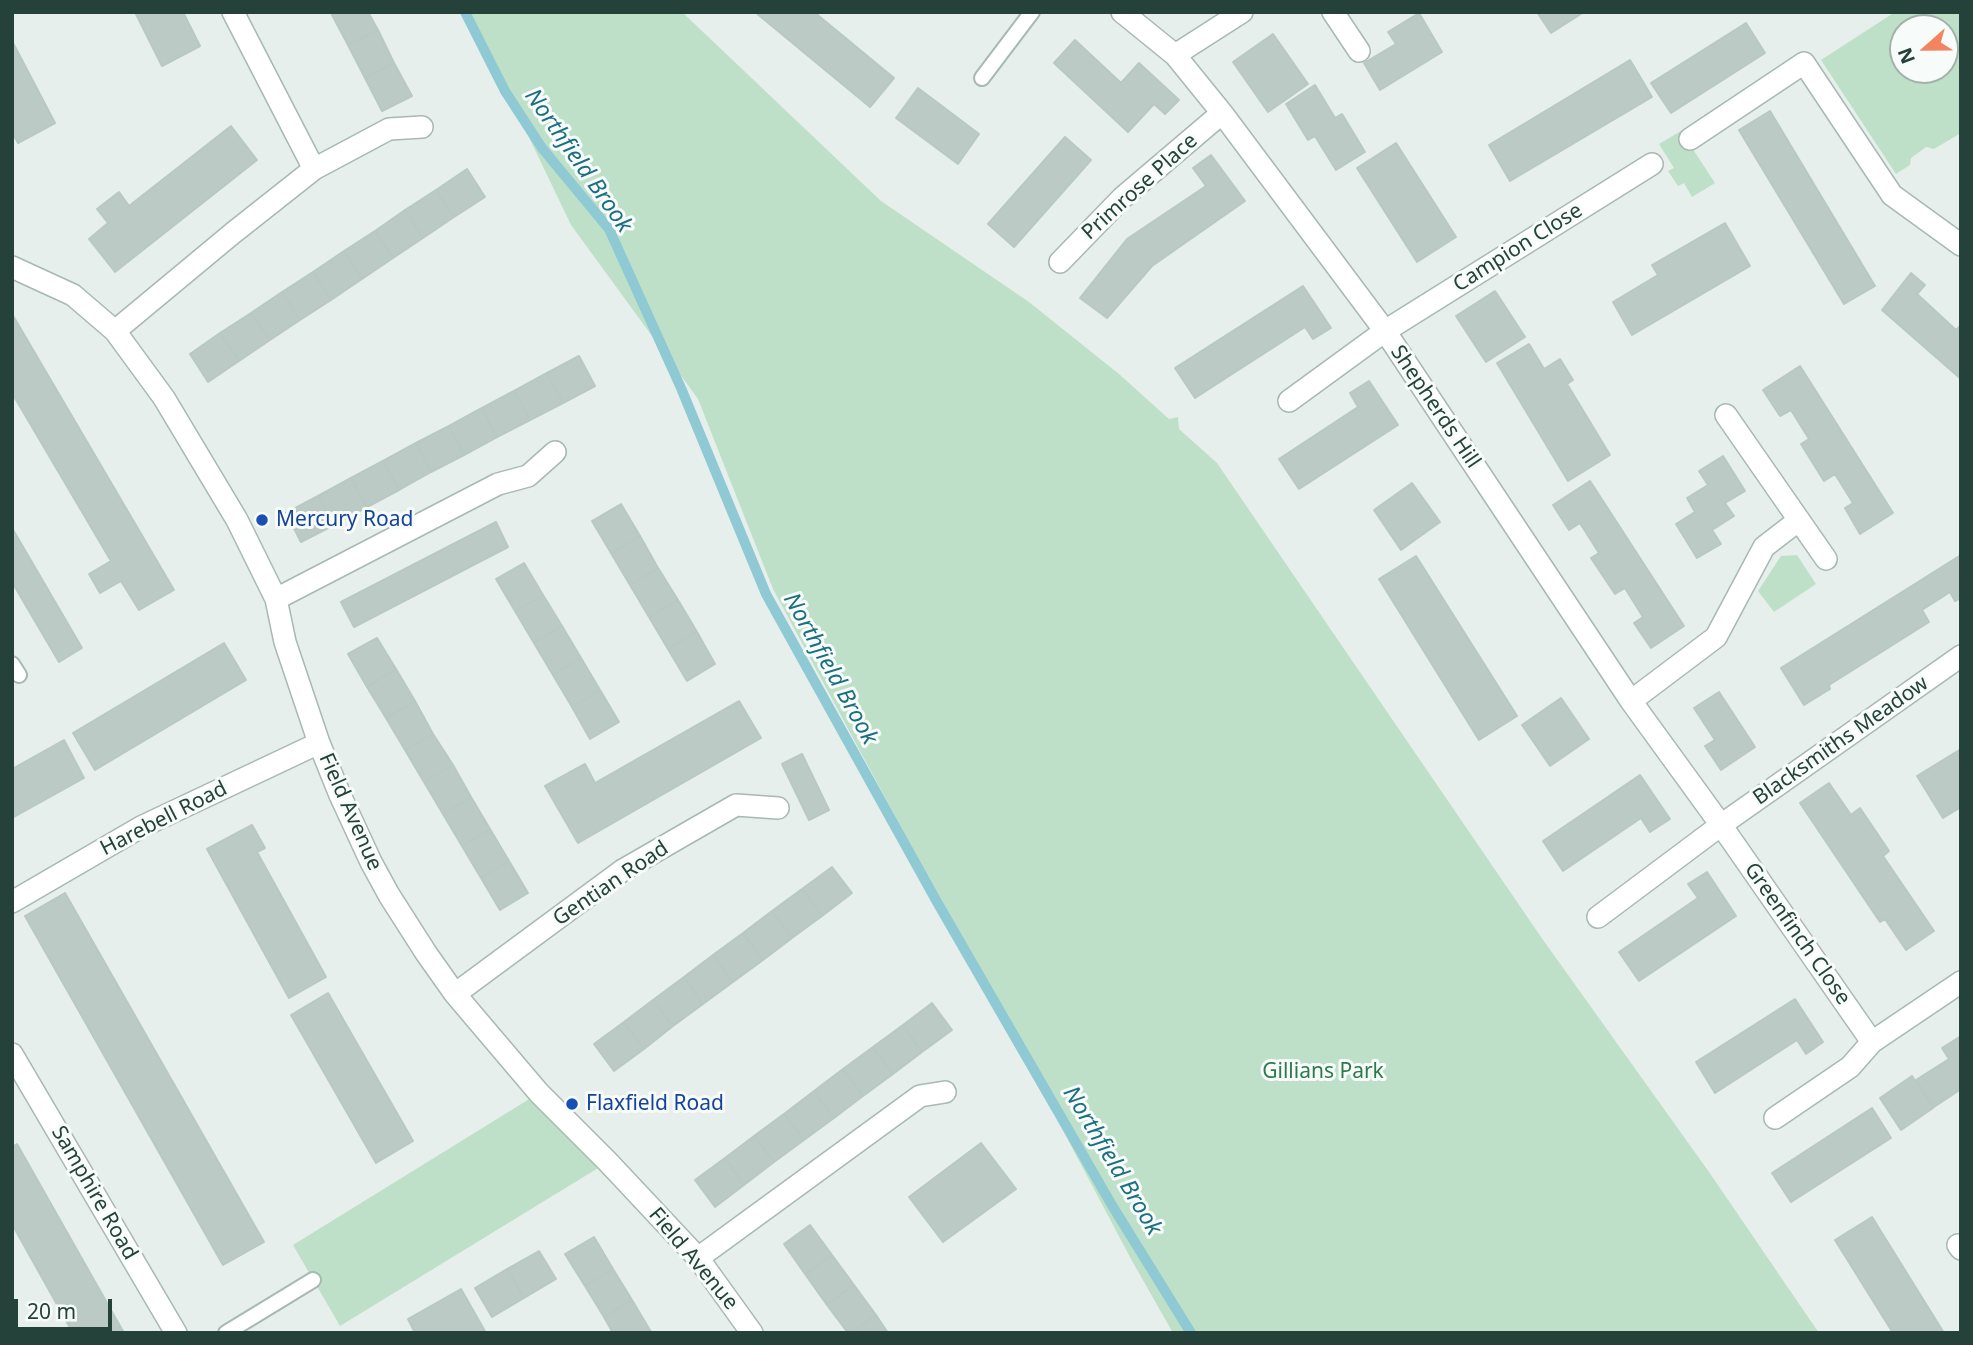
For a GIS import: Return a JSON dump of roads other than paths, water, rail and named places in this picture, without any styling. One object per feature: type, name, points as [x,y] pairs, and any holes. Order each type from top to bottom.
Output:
[{"type":"street","points":[[233,12],[314,169]]},
{"type":"street","name":"Shepherds Hill","points":[[1122,12],[1175,55],[1222,113],[1385,331],[1631,701],[1721,825]]},
{"type":"street","points":[[1175,55],[1242,12]]},
{"type":"street","points":[[1333,12],[1359,51]]},
{"type":"street","points":[[1690,139],[1804,63],[1892,195],[1961,245]]},
{"type":"street","name":"Primrose Place","points":[[1060,262],[1122,198],[1222,113]]},
{"type":"street","points":[[115,331],[314,169],[389,129],[422,127]]},
{"type":"street","name":"Campion Close","points":[[1289,401],[1385,331],[1652,164]]},
{"type":"street","name":"Field Avenue","points":[[12,267],[73,295],[115,331],[164,398],[230,509],[276,599],[285,642],[319,743],[340,795],[383,884],[426,953],[456,994],[539,1093],[698,1258],[752,1333]]},
{"type":"street","points":[[1726,415],[1826,559]]},
{"type":"street","points":[[276,599],[498,484],[528,476],[555,452]]},
{"type":"street","points":[[1631,701],[1716,637],[1764,547],[1799,520]]},
{"type":"street","name":"Blacksmiths Meadow","points":[[1598,917],[1721,825],[1961,656]]},
{"type":"street","name":"Harebell Road","points":[[12,902],[141,827],[319,743]]},
{"type":"street","name":"Gentian Road","points":[[456,994],[623,870],[736,805],[778,808]]},
{"type":"street","name":"Greenfinch Close","points":[[1721,825],[1872,1042]]},
{"type":"street","points":[[1775,1118],[1850,1067],[1872,1042],[1961,982]]},
{"type":"street","name":"Samphire Road","points":[[12,1054],[176,1333]]},
{"type":"street","points":[[698,1258],[920,1096],[945,1092]]},
{"type":"lane","points":[[982,78],[1032,12]]},
{"type":"lane","points":[[226,1333],[313,1280]]},
{"type":"waterway","name":"Northfield Brook","points":[[465,12],[505,91],[542,148],[609,229],[681,388],[766,594],[937,902],[1113,1207],[1191,1333]]},
{"type":"place","name":"Mercury Road","points":[[262,520]]},
{"type":"place","name":"Flaxfield Road","points":[[572,1104]]},
{"type":"park label","name":"Gillians Park","points":[[1323,1072]]}]
